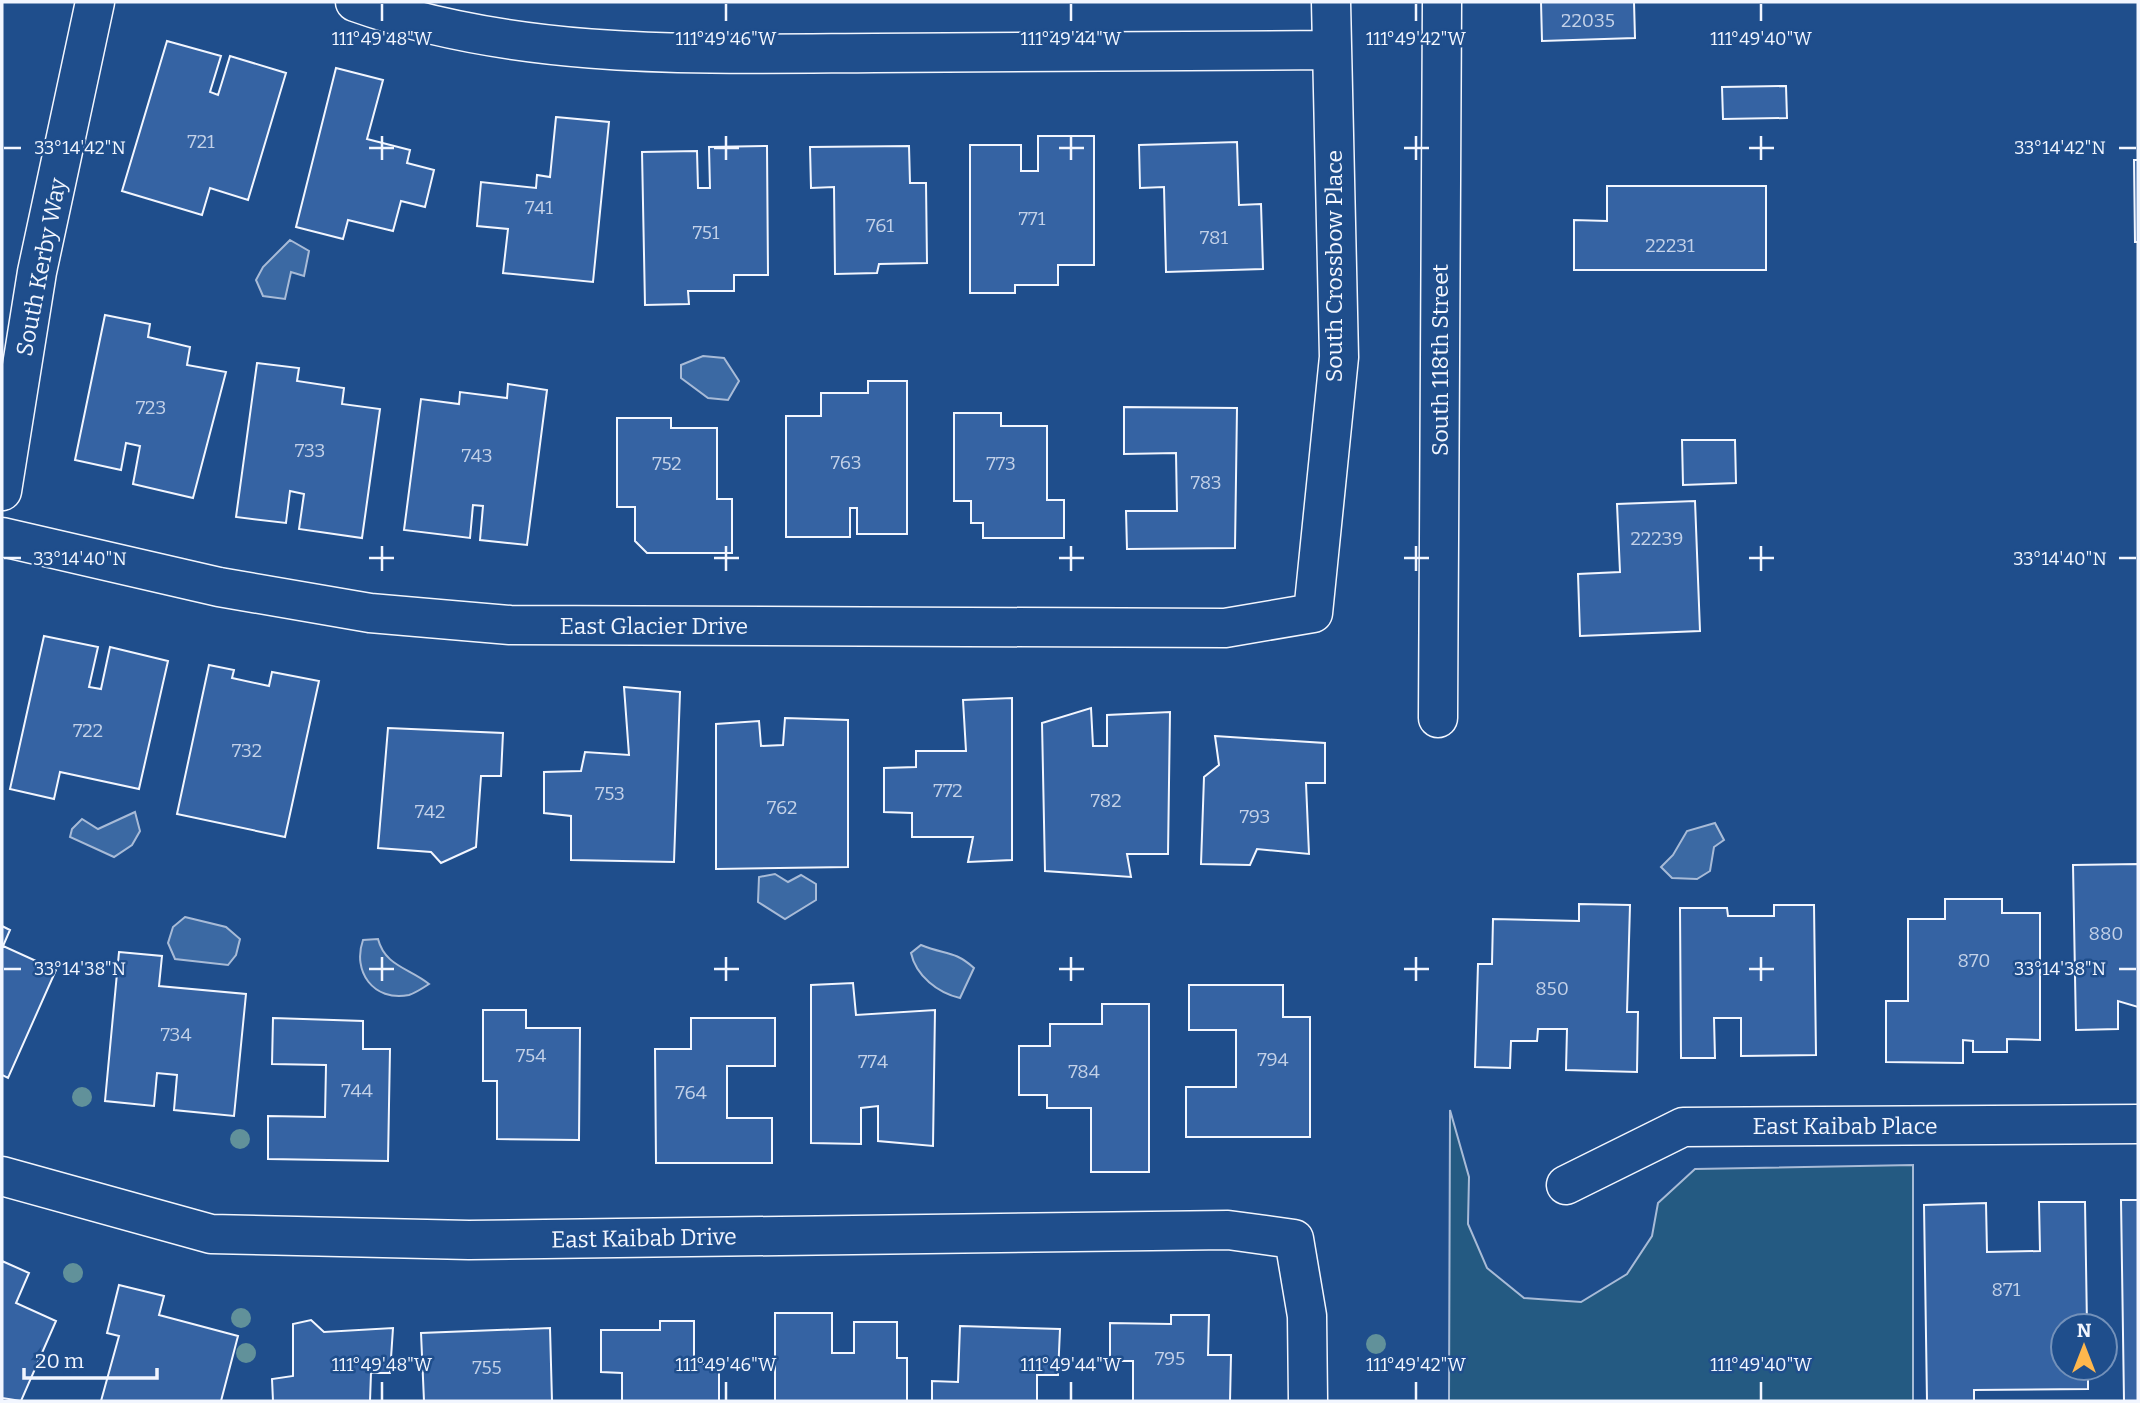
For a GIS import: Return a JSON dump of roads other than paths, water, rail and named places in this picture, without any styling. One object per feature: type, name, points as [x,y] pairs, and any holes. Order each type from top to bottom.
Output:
[{"type":"street","name":"South Kerby Way","points":[[2,491],[37,272],[95,2]]},
{"type":"street","points":[[355,2],[475,33],[589,50],[720,54],[1331,50]]},
{"type":"street","name":"South Crossbow Place","points":[[1313,613],[1339,357],[1331,2]]},
{"type":"street","name":"South 118th Street","points":[[1438,718],[1442,2]]},
{"type":"street","name":"East Glacier Drive","points":[[2,537],[233,589],[370,613],[510,625],[1225,628],[1313,613]]},
{"type":"street","name":"East Kaibab Place","points":[[1566,1185],[1683,1127],[2138,1124]]},
{"type":"street","name":"East Kaibab Drive","points":[[2,1176],[211,1234],[469,1240],[1228,1230],[1294,1239],[1307,1316],[1308,1401]]}]
